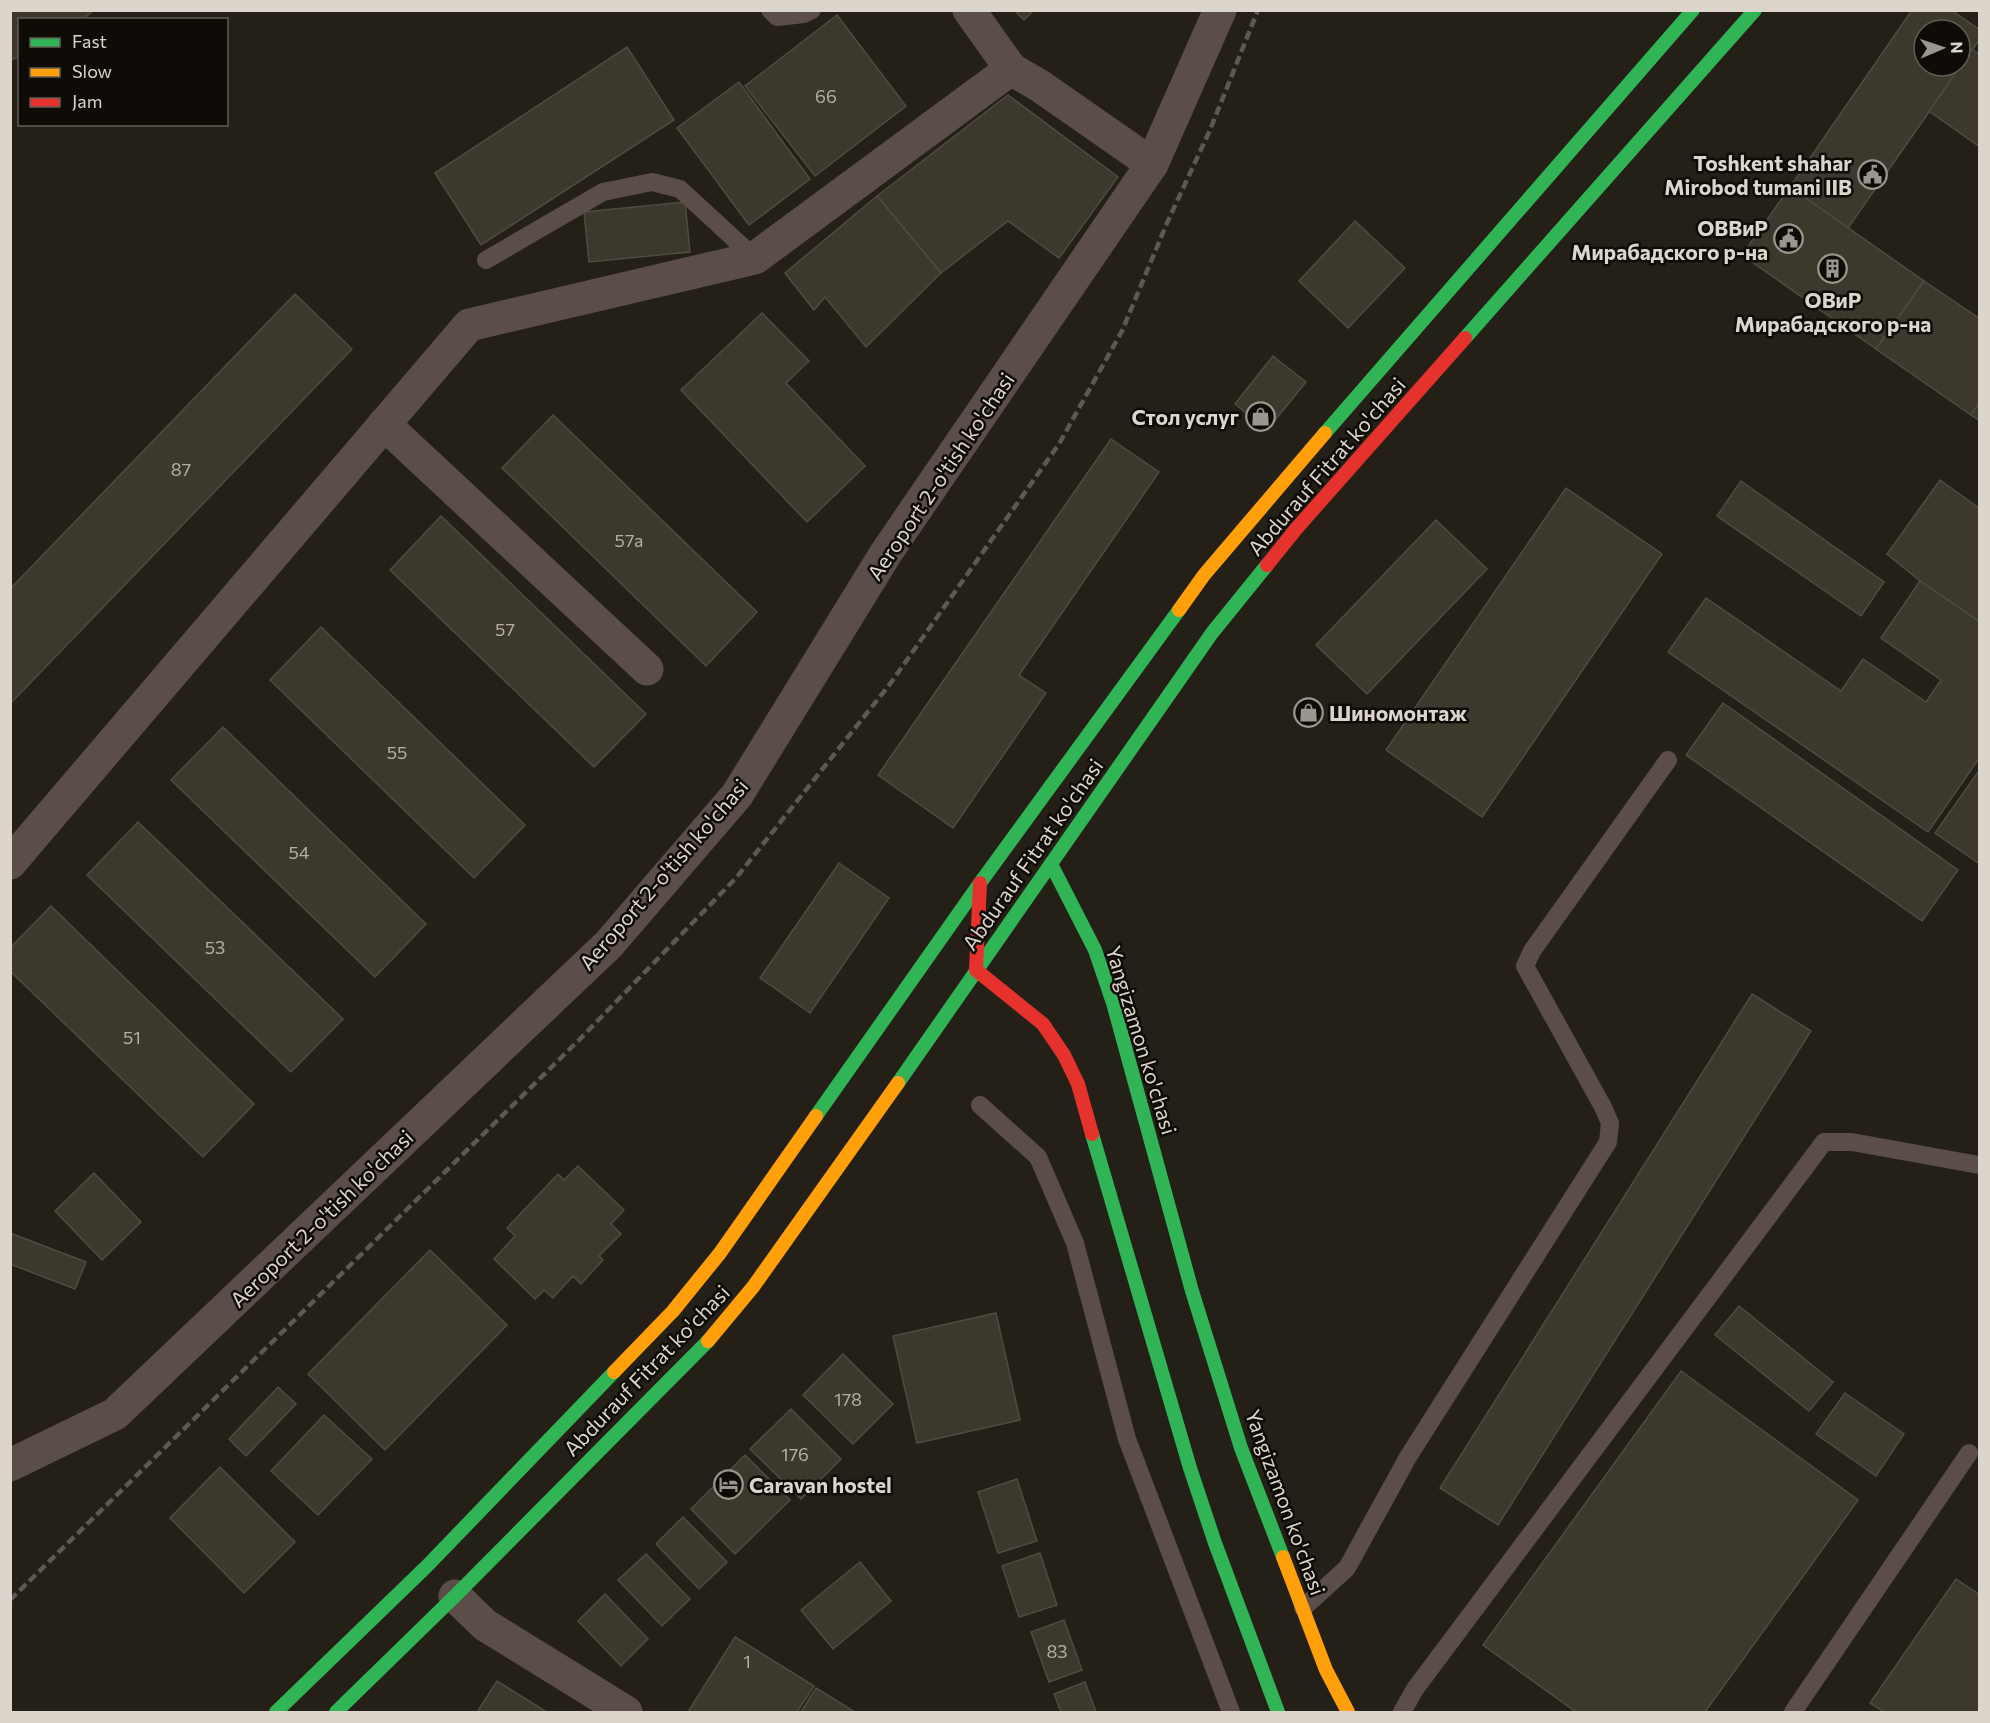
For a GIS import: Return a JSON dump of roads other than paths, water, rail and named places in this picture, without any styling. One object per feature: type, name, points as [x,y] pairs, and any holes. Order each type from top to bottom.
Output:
[{"type":"main road","name":"Abdurauf Fitrat ko'chasi","points":[[336,1713],[441,1581],[720,1253],[980,883],[1204,575],[1276,489],[1693,10]]},
{"type":"main road","name":"Abdurauf Fitrat ko'chasi","points":[[276,1713],[441,1581],[703,1346],[729,1317],[782,1248],[1212,633],[1296,529],[1755,10]]},
{"type":"main road","points":[[1030,869],[1051,864]]},
{"type":"main road","name":"Yangizamon ko'chasi","points":[[1051,864],[1095,950],[1116,1015],[1192,1291],[1234,1425],[1326,1670],[1348,1713]]},
{"type":"main road","points":[[1000,878],[980,883],[976,970],[1043,1024],[1060,1048],[1078,1084],[1190,1468],[1215,1543],[1278,1713]]},
{"type":"street","points":[[969,10],[1011,69],[1040,86],[1152,164]]},
{"type":"street","name":"Aeroport 2-o'tish ko'chasi","points":[[10,1465],[115,1414],[609,944],[737,795],[886,553],[1152,164],[1220,10]]},
{"type":"street","points":[[10,863],[469,325],[755,258],[1011,69]]},
{"type":"street","points":[[384,424],[646,669]]},
{"type":"street","points":[[441,1581],[485,1625],[626,1713]]},
{"type":"lane","points":[[770,10],[777,17],[804,14],[812,10]]},
{"type":"lane","points":[[486,260],[603,192],[652,182],[681,189],[755,258]]},
{"type":"lane","points":[[1303,1608],[1347,1568],[1408,1457],[1608,1142],[1610,1123],[1603,1107],[1525,966],[1532,951],[1668,760]]},
{"type":"lane","points":[[980,1105],[1038,1157],[1075,1243],[1127,1439],[1231,1713]]},
{"type":"lane","points":[[1402,1713],[1415,1689],[1824,1143],[1852,1142],[1979,1165]]},
{"type":"lane","points":[[1793,1713],[1969,1454]]},
{"type":"railway","points":[[10,1600],[579,1040],[736,878],[890,684],[1059,444],[1122,331],[1167,223],[1210,130],[1258,10]]},
{"type":"place","name":"Toshkent shahar Mirobod tumani IIB","points":[[1873,174]]},
{"type":"place","name":"ОВВиР Мирабадского р-на","points":[[1789,239]]},
{"type":"place","name":"ОВиР Мирабадского р-на","points":[[1833,268]]},
{"type":"place","name":"Стол услуг","points":[[1260,416]]},
{"type":"place","name":"Шиномонтаж","points":[[1308,712]]},
{"type":"place","name":"Caravan hostel","points":[[728,1484]]}]
